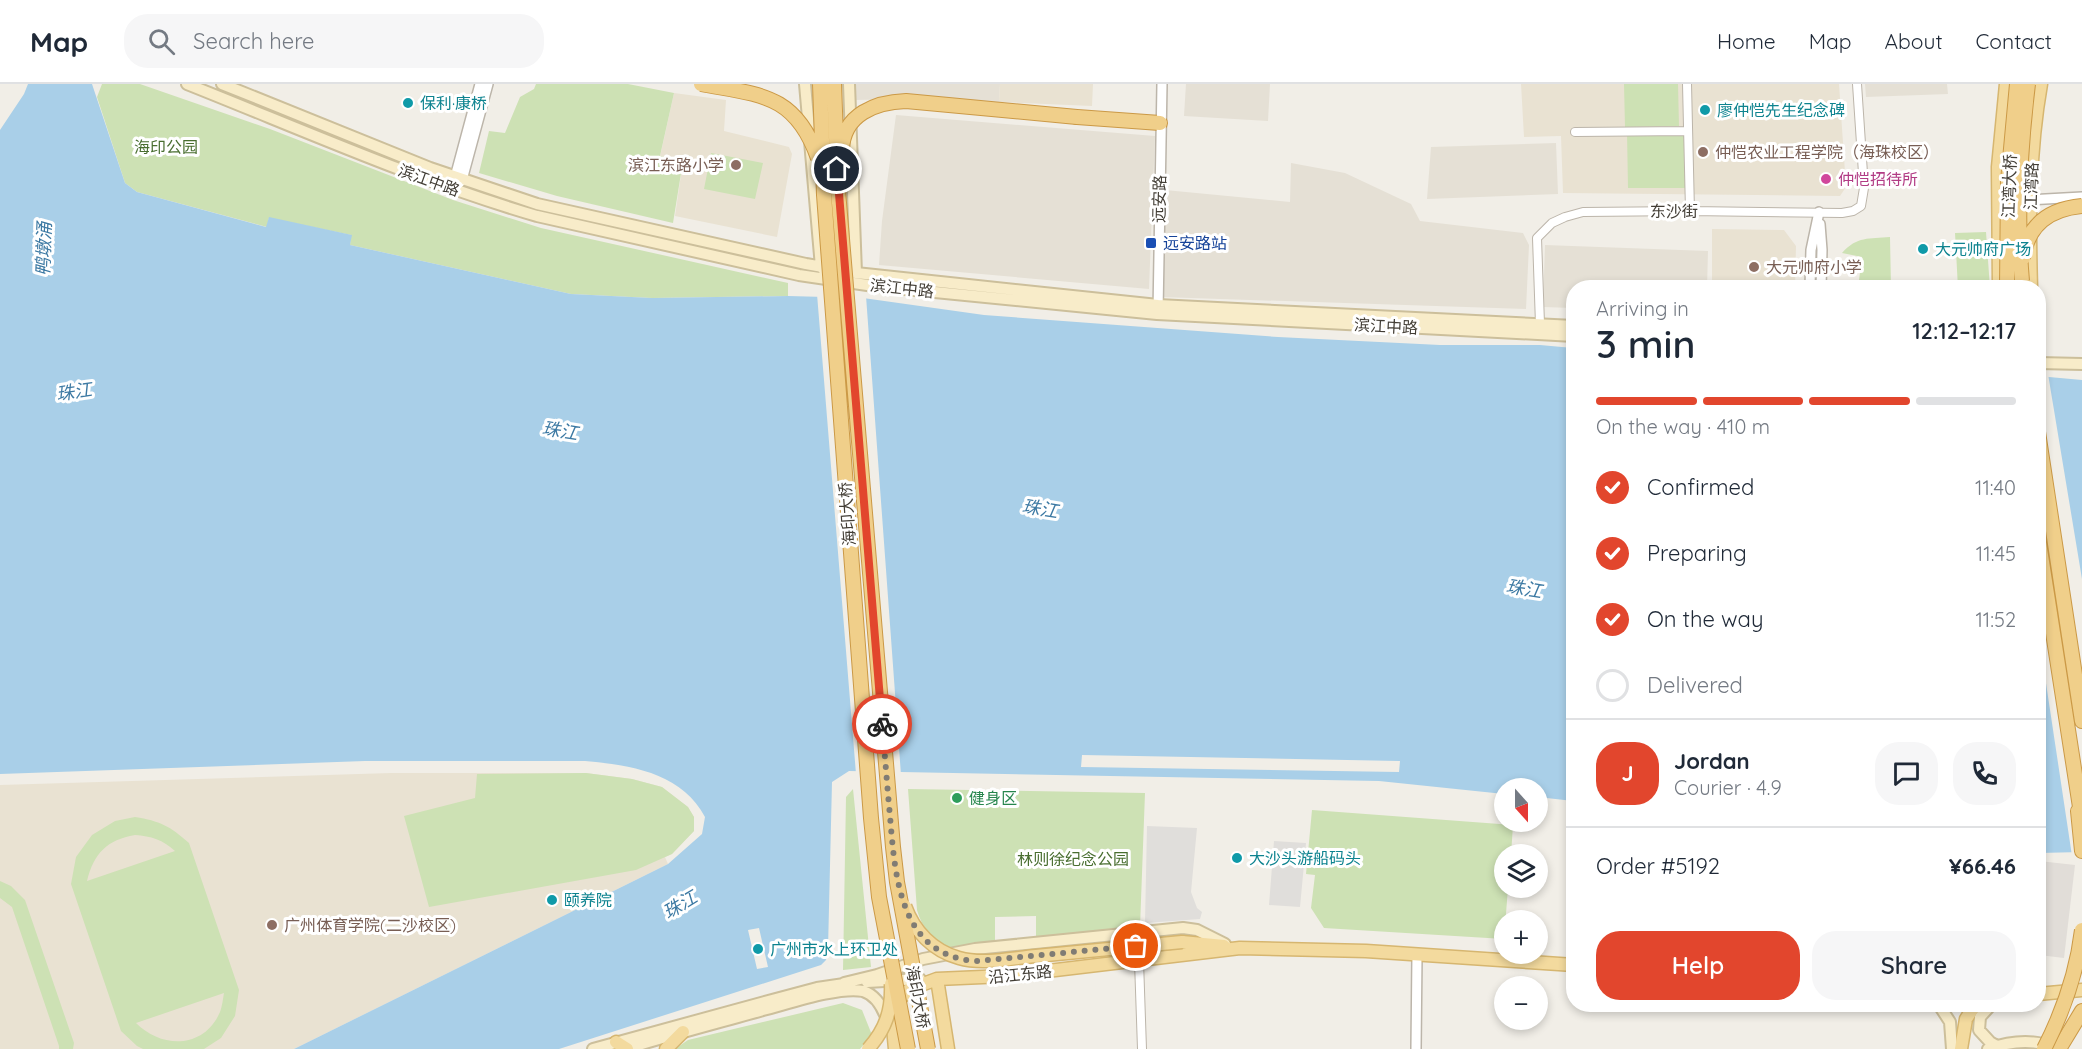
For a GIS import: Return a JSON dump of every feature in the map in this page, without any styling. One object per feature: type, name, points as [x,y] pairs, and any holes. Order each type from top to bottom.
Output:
[{"type":"highway","points":[[701,84],[762,95],[787,110],[801,124],[813,143],[820,166],[824,195]]},
{"type":"highway","name":"海印大桥","points":[[820,84],[824,195],[867,774],[879,897],[908,1049]]},
{"type":"highway","name":"海印大桥","points":[[834,84],[838,191],[897,882],[928,1049]]},
{"type":"highway","name":"江湾大桥","points":[[2007,280],[2008,181],[2017,84]]},
{"type":"highway","points":[[2024,280],[2018,236],[2018,192],[2028,84]]},
{"type":"highway","points":[[838,191],[842,143],[846,131],[858,116],[881,104],[906,101],[1160,123]]},
{"type":"highway","points":[[2025,280],[2025,247],[2036,227],[2056,211],[2082,206]]},
{"type":"highway","points":[[2046,485],[2082,721]]},
{"type":"highway","points":[[2046,589],[2082,820]]},
{"type":"highway","points":[[2076,788],[2082,851]]},
{"type":"highway","points":[[2044,1049],[2068,993],[2082,930]]},
{"type":"highway","points":[[2058,1049],[2082,1011]]},
{"type":"main road","name":"滨江中路","points":[[188,84],[454,189],[537,216],[799,275],[837,281],[1158,310],[1566,336]]},
{"type":"main road","name":"滨江中路","points":[[222,84],[458,178],[537,204],[821,267],[1158,310],[1566,326]]},
{"type":"main road","points":[[805,84],[821,267],[837,281],[856,273],[849,84]]},
{"type":"main road","name":"江湾路","points":[[1999,280],[1997,201],[2006,84]]},
{"type":"main road","name":"江湾路","points":[[2025,280],[2034,139],[2041,84]]},
{"type":"main road","points":[[806,98],[814,107],[822,108],[838,105],[849,96]]},
{"type":"main road","points":[[2046,356],[2082,357]]},
{"type":"main road","points":[[2046,363],[2082,364]]},
{"type":"main road","points":[[897,882],[906,910],[921,933],[946,954],[964,960],[984,961],[1182,942],[1240,948]]},
{"type":"main road","points":[[844,983],[877,975],[923,958],[975,949],[1183,928],[1197,930],[1219,942],[1240,948]]},
{"type":"main road","name":"沿江东路","points":[[623,1047],[760,1003],[844,983],[1005,976],[1240,948],[1417,955],[1566,964]]},
{"type":"main road","points":[[868,1049],[881,1032],[890,1010],[891,958]]},
{"type":"main road","points":[[894,1049],[892,1027],[900,999],[910,988],[937,979],[948,1049]]},
{"type":"main road","points":[[593,1049],[623,1047],[851,990],[872,996],[881,1007],[894,1049]]},
{"type":"main road","points":[[2046,993],[2082,990]]},
{"type":"main road","points":[[1944,1012],[1950,1022],[1952,1049]]},
{"type":"main road","points":[[1961,1049],[1966,1019],[1970,1012]]},
{"type":"main road","points":[[1985,1012],[1980,1017],[1979,1030],[1993,1047],[2012,1042],[2030,1042],[2058,1049]]},
{"type":"main road","points":[[666,1049],[683,1032]]},
{"type":"street","points":[[458,178],[480,84]]},
{"type":"street","points":[[454,189],[489,84]]},
{"type":"street","name":"远安路","points":[[1158,310],[1162,84]]},
{"type":"street","points":[[1687,84],[1690,211]]},
{"type":"street","name":"东沙街","points":[[1539,324],[1537,238],[1552,224],[1565,217],[1582,212],[1853,211],[1861,206],[1864,188],[1857,84]]},
{"type":"street","points":[[1575,132],[1688,131]]},
{"type":"street","points":[[1997,201],[2082,197]]},
{"type":"street","points":[[1810,280],[1811,250],[1819,212]]},
{"type":"street","points":[[1819,212],[1821,280]]},
{"type":"street","points":[[1416,1049],[1417,955]]},
{"type":"street","points":[[1139,961],[1142,1049]]},
{"type":"shaded area","points":[[854,84],[1000,84],[999,102],[914,99],[853,100]]},
{"type":"shaded area","points":[[1000,84],[1093,84],[1092,106],[999,102]]},
{"type":"shaded area","points":[[1186,84],[1270,84],[1268,121],[1184,116]]},
{"type":"shaded area","name":"仲恺农业工程学院（海珠校区）","points":[[1521,84],[1839,84],[1846,187],[1840,196],[1563,193],[1561,136],[1524,137]]},
{"type":"shaded area","points":[[1865,84],[1947,84],[1948,94],[1866,97]]},
{"type":"shaded area","name":"滨江东路小学","points":[[674,93],[726,100],[724,131],[789,147],[792,154],[777,237],[675,216],[683,161],[660,157]]},
{"type":"shaded area","points":[[896,115],[1155,136],[1149,289],[879,265],[882,221]]},
{"type":"shaded area","points":[[1556,143],[1558,194],[1427,199],[1431,147]]},
{"type":"shaded area","points":[[1291,163],[1345,173],[1411,204],[1420,221],[1523,233],[1529,245],[1526,309],[1161,297],[1165,190],[1290,202]]},
{"type":"shaded area","name":"大元帅府小学","points":[[1712,229],[1784,230],[1796,246],[1795,280],[1712,280]]},
{"type":"shaded area","points":[[1545,245],[1708,251],[1707,280],[1566,280],[1566,308],[1543,307]]},
{"type":"shaded area","name":"广州体育学院(二沙校区)","points":[[391,773],[586,773],[632,779],[662,787],[688,807],[694,817],[694,831],[672,854],[665,857],[668,864],[294,1049],[0,1049],[0,785]]},
{"type":"shaded area","points":[[1147,826],[1197,828],[1191,892],[1197,908],[1202,912],[1200,919],[1145,923]]},
{"type":"shaded area","points":[[1274,841],[1306,843],[1300,907],[1269,905]]},
{"type":"shaded area","points":[[2046,862],[2075,865],[2064,958],[2046,956]]},
{"type":"green space","name":"海印公园","points":[[102,84],[140,84],[270,129],[453,200],[541,228],[788,283],[788,296],[652,298],[571,294],[350,245],[351,235],[269,218],[267,227],[137,192],[125,183],[97,97]]},
{"type":"green space","points":[[536,84],[628,84],[674,93],[660,156],[683,161],[673,223],[557,196],[479,173],[489,131],[505,133],[520,97],[534,89]]},
{"type":"green space","points":[[1624,84],[1678,84],[1679,126],[1625,127]]},
{"type":"green space","points":[[1687,131],[1689,188],[1628,188],[1627,132]]},
{"type":"green space","points":[[711,153],[763,163],[755,199],[704,189]]},
{"type":"green space","points":[[1986,232],[1989,280],[1958,280],[1955,233]]},
{"type":"green space","points":[[1890,237],[1891,280],[1859,280],[1862,257],[1842,253],[1858,241]]},
{"type":"green space","points":[[586,773],[632,779],[662,787],[688,807],[694,817],[694,831],[672,854],[636,870],[429,907],[404,816],[475,798],[477,774]]},
{"type":"green space","points":[[853,789],[871,967],[843,970],[846,797]]},
{"type":"green space","name":"林则徐纪念公园","points":[[908,789],[1145,793],[1140,927],[1036,938],[1036,916],[995,917],[995,941],[948,949],[928,932],[917,910]]},
{"type":"green space","points":[[1312,810],[1494,824],[1494,832],[1513,832],[1512,844],[1494,844],[1494,898],[1507,898],[1506,910],[1494,910],[1494,938],[1324,928],[1311,908],[1315,875],[1306,874]]},
{"type":"green space","points":[[135,817],[151,820],[170,828],[189,843],[239,990],[235,1016],[221,1038],[204,1049],[143,1049],[121,1031],[71,884],[76,857],[92,835],[115,821]],"holes":[[[135,835],[156,839],[175,851],[87,881],[103,849],[117,840]],[[224,993],[220,1012],[213,1024],[193,1039],[170,1041],[146,1032],[136,1023]]]},
{"type":"green space","points":[[0,881],[11,886],[25,900],[74,1043],[73,1049],[59,1049],[12,907],[0,898]]},
{"type":"green space","points":[[843,1003],[862,1010],[872,1035],[860,1049],[675,1049],[688,1040]]},
{"type":"water","points":[[28,84],[92,84],[125,183],[137,192],[266,227],[269,217],[352,235],[350,245],[571,294],[652,298],[788,296],[863,298],[984,315],[1278,337],[1440,345],[1540,345],[1566,347],[1566,800],[1548,798],[1548,778],[1494,778],[1494,793],[1379,781],[849,771],[832,782],[828,949],[826,960],[821,965],[559,1049],[294,1049],[668,864],[702,834],[705,817],[683,790],[654,774],[620,765],[585,761],[365,761],[0,774],[0,130]]},
{"type":"water","points":[[2046,377],[2082,380],[2082,852],[2046,853]]},
{"type":"pier","points":[[817,294],[866,296],[901,775],[856,774]]},
{"type":"pier","points":[[2046,374],[2048,374],[2082,579],[2082,855],[2072,856],[2046,683]]},
{"type":"pier","points":[[1082,755],[1400,761],[1399,772],[1081,767]]},
{"type":"pier","name":"广州市水上环卫处","points":[[759,928],[768,967],[757,969],[748,930]]},
{"type":"way so far","points":[[882,724],[897,882],[909,917],[929,942],[946,954],[964,960],[977,961],[1136,946]]},
{"type":"place","name":"保利·康桥","points":[[408,103]]},
{"type":"place","name":"廖仲恺先生纪念碑","points":[[1705,110]]},
{"type":"place","name":"仲恺农业工程学院（海珠校区）","points":[[1703,152]]},
{"type":"place","name":"滨江东路小学","points":[[736,165]]},
{"type":"place","name":"仲恺招待所","points":[[1826,179]]},
{"type":"place","name":"远安路站","points":[[1151,243]]},
{"type":"place","name":"大元帅府广场","points":[[1923,249]]},
{"type":"place","name":"大元帅府小学","points":[[1754,267]]},
{"type":"place","name":"健身区","points":[[957,798]]},
{"type":"place","name":"大沙头游船码头","points":[[1237,858]]},
{"type":"place","name":"颐养院","points":[[552,900]]},
{"type":"place","name":"广州体育学院(二沙校区)","points":[[272,925]]},
{"type":"place","name":"广州市水上环卫处","points":[[758,949]]},
{"type":"route","points":[[837,169],[882,724]]},
{"type":"water label","name":"鸭墩涌","points":[[44,249]]},
{"type":"water label","name":"珠江","points":[[74,392]]},
{"type":"water label","name":"珠江","points":[[560,431]]},
{"type":"water label","name":"珠江","points":[[1040,509]]},
{"type":"water label","name":"珠江","points":[[1524,589]]},
{"type":"water label","name":"珠江","points":[[680,905]]}]
